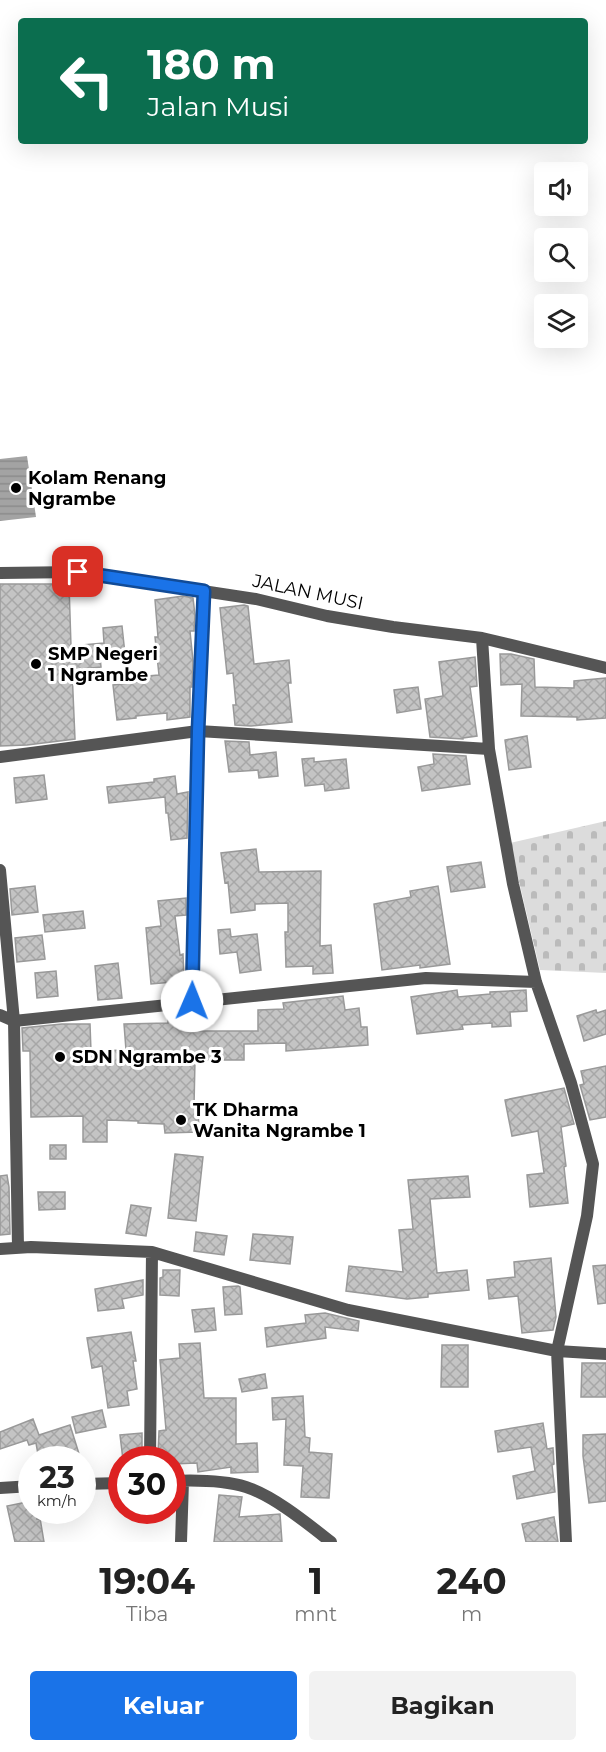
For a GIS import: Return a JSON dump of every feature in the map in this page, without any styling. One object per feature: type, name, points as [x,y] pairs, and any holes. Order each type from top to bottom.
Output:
[{"type":"street","name":"JALAN MUSI","points":[[0,573],[78,572],[256,599],[382,626],[482,638],[606,668]]},
{"type":"street","points":[[192,1001],[198,731],[204,591]]},
{"type":"street","points":[[482,638],[489,749],[513,884],[536,982],[571,1083],[593,1164],[587,1216],[557,1351],[566,1542]]},
{"type":"street","points":[[0,757],[198,731],[489,749]]},
{"type":"street","points":[[0,870],[14,1020],[18,1247]]},
{"type":"street","points":[[0,1015],[14,1020],[426,978],[536,982]]},
{"type":"street","points":[[0,1249],[18,1247],[152,1252],[348,1310],[557,1351],[606,1354]]},
{"type":"street","points":[[150,1446],[152,1252]]},
{"type":"street","points":[[186,1481],[230,1483],[248,1487],[273,1500],[331,1542]]},
{"type":"street","points":[[0,1488],[18,1487]]},
{"type":"street","points":[[180,1524],[181,1542]]},
{"type":"green space","points":[[606,821],[606,973],[540,970],[510,843]]},
{"type":"shaded area","name":"Kolam Renang Ngrambe","points":[[27,456],[36,517],[0,521],[0,459]]},
{"type":"building","name":"SMP Negeri 1 Ngrambe","points":[[0,584],[69,584],[71,646],[104,643],[103,628],[122,626],[125,654],[100,656],[101,667],[72,670],[75,739],[0,746]]},
{"type":"building","points":[[183,596],[193,598],[195,615],[194,631],[190,631],[193,661],[190,717],[167,720],[167,713],[117,720],[113,685],[137,682],[136,677],[159,675],[155,637],[158,637],[155,600]]},
{"type":"building","points":[[248,606],[254,664],[289,660],[291,683],[288,683],[292,722],[251,726],[235,725],[233,673],[227,674],[220,608]]},
{"type":"building","points":[[500,654],[534,659],[535,687],[574,688],[574,681],[606,678],[606,718],[577,720],[577,717],[521,716],[522,684],[501,685]]},
{"type":"building","points":[[475,657],[477,686],[470,687],[477,736],[463,739],[430,737],[425,699],[443,696],[439,662]]},
{"type":"building","points":[[418,687],[421,709],[397,713],[394,690]]},
{"type":"building","points":[[527,736],[531,767],[509,770],[505,740]]},
{"type":"building","points":[[225,741],[249,742],[250,755],[276,752],[278,776],[259,778],[258,770],[229,772]]},
{"type":"building","points":[[433,754],[466,756],[470,784],[422,791],[418,767],[434,764]]},
{"type":"building","points":[[314,758],[314,762],[346,759],[349,788],[325,791],[324,784],[305,786],[302,759]]},
{"type":"building","points":[[44,775],[47,799],[16,803],[14,778]]},
{"type":"building","points":[[175,776],[177,794],[188,792],[187,838],[171,840],[165,797],[109,803],[107,787],[154,782],[154,779]]},
{"type":"building","points":[[256,849],[259,872],[321,871],[320,946],[331,945],[333,973],[313,974],[313,966],[286,967],[285,932],[288,932],[288,903],[255,904],[255,910],[231,913],[228,882],[225,883],[221,853]]},
{"type":"building","points":[[481,862],[485,887],[451,892],[447,867]]},
{"type":"building","points":[[35,886],[38,912],[12,915],[10,889]]},
{"type":"building","points":[[438,886],[450,964],[382,970],[374,904],[411,897],[410,891]]},
{"type":"building","points":[[186,898],[186,915],[175,916],[180,955],[183,954],[184,981],[151,984],[146,928],[161,926],[158,901]]},
{"type":"building","points":[[83,911],[85,928],[45,932],[43,915]]},
{"type":"building","points":[[230,929],[231,937],[257,934],[261,970],[240,973],[237,952],[220,954],[218,930]]},
{"type":"building","points":[[42,935],[45,959],[17,962],[15,938]]},
{"type":"building","points":[[118,963],[122,998],[98,1000],[95,966]]},
{"type":"building","points":[[56,971],[58,996],[37,998],[35,973]]},
{"type":"building","points":[[457,990],[458,997],[526,990],[527,1011],[510,1012],[511,1026],[492,1027],[492,1023],[462,1025],[463,1029],[417,1034],[411,997]]},
{"type":"building","points":[[343,996],[345,1010],[359,1008],[361,1027],[367,1027],[368,1045],[286,1051],[286,1043],[244,1044],[244,1060],[195,1060],[194,1107],[198,1107],[199,1132],[165,1133],[164,1124],[107,1120],[107,1142],[83,1142],[83,1116],[31,1117],[30,1051],[23,1051],[22,1028],[90,1024],[91,1051],[126,1050],[124,1024],[168,1023],[168,1015],[190,1014],[191,1031],[258,1031],[258,1010],[284,1009],[283,1003]]},
{"type":"building","points":[[596,1010],[597,1013],[606,1010],[606,1034],[584,1041],[577,1016]]},
{"type":"building","points":[[606,1066],[606,1117],[590,1120],[580,1085],[584,1084],[581,1071]]},
{"type":"building","points":[[564,1088],[574,1124],[561,1127],[568,1203],[530,1207],[527,1175],[544,1173],[538,1131],[512,1136],[505,1100]]},
{"type":"building","points":[[50,1145],[66,1145],[66,1159],[50,1159]]},
{"type":"building","points":[[175,1154],[203,1157],[196,1221],[168,1218]]},
{"type":"building","points":[[7,1175],[10,1234],[0,1235],[0,1176]]},
{"type":"building","points":[[468,1176],[470,1197],[430,1199],[437,1273],[467,1270],[469,1290],[428,1294],[428,1297],[407,1299],[346,1291],[349,1266],[403,1272],[399,1230],[413,1229],[408,1180]]},
{"type":"building","points":[[38,1192],[65,1192],[65,1209],[39,1210]]},
{"type":"building","points":[[131,1205],[151,1208],[146,1236],[126,1233]]},
{"type":"building","points":[[196,1232],[227,1236],[224,1255],[194,1251]]},
{"type":"building","points":[[253,1234],[293,1237],[290,1264],[250,1260]]},
{"type":"building","points":[[551,1258],[556,1317],[553,1330],[522,1333],[518,1296],[489,1299],[487,1280],[515,1277],[514,1262]]},
{"type":"building","points":[[606,1265],[606,1303],[598,1304],[593,1266]]},
{"type":"building","points":[[163,1270],[180,1270],[179,1296],[160,1295],[160,1278],[163,1277]]},
{"type":"building","points":[[143,1280],[143,1295],[122,1299],[124,1308],[98,1311],[95,1289]]},
{"type":"building","points":[[223,1287],[240,1287],[242,1314],[225,1315]]},
{"type":"building","points":[[214,1308],[216,1330],[195,1332],[192,1310]]},
{"type":"building","points":[[325,1313],[359,1321],[358,1331],[325,1327],[326,1338],[267,1347],[265,1328],[306,1323],[305,1315]]},
{"type":"building","points":[[131,1332],[136,1361],[133,1361],[137,1389],[127,1391],[129,1405],[108,1408],[102,1366],[92,1368],[87,1338]]},
{"type":"building","points":[[200,1343],[204,1398],[236,1398],[236,1444],[257,1443],[258,1472],[231,1473],[231,1467],[198,1472],[197,1463],[186,1463],[186,1446],[158,1446],[159,1431],[166,1430],[160,1360],[180,1358],[179,1344]]},
{"type":"building","points":[[442,1345],[468,1345],[468,1387],[441,1387]]},
{"type":"building","points":[[582,1363],[606,1363],[606,1397],[581,1397]]},
{"type":"building","points":[[265,1374],[267,1388],[242,1392],[239,1379]]},
{"type":"building","points":[[303,1396],[305,1437],[310,1438],[309,1452],[332,1454],[329,1498],[301,1497],[303,1466],[284,1465],[286,1419],[273,1420],[272,1398]]},
{"type":"building","points":[[102,1410],[106,1427],[76,1433],[72,1417]]},
{"type":"building","points":[[33,1419],[39,1435],[70,1425],[77,1446],[37,1446],[36,1443],[29,1445],[27,1440],[0,1449],[0,1432]]},
{"type":"building","points":[[543,1423],[547,1449],[553,1448],[555,1492],[517,1499],[513,1476],[535,1471],[531,1447],[498,1452],[495,1431]]},
{"type":"building","points":[[142,1433],[142,1446],[121,1446],[120,1435]]},
{"type":"building","points":[[606,1434],[606,1501],[589,1503],[583,1456],[583,1435]]},
{"type":"building","points":[[219,1495],[242,1497],[239,1517],[280,1514],[282,1542],[214,1542]]},
{"type":"building","points":[[18,1504],[18,1524],[41,1524],[44,1542],[15,1542],[7,1506]]},
{"type":"building","points":[[554,1517],[558,1542],[526,1542],[522,1524]]},
{"type":"place","name":"Kolam Renang Ngrambe","points":[[16,488]]},
{"type":"place","name":"SMP Negeri 1 Ngrambe","points":[[36,664]]},
{"type":"place","name":"SDN Ngrambe 3","points":[[60,1057]]},
{"type":"place","name":"TK Dharma Wanita Ngrambe 1","points":[[181,1120]]},
{"type":"route","points":[[78,572],[204,591],[198,731],[192,1001]]}]
